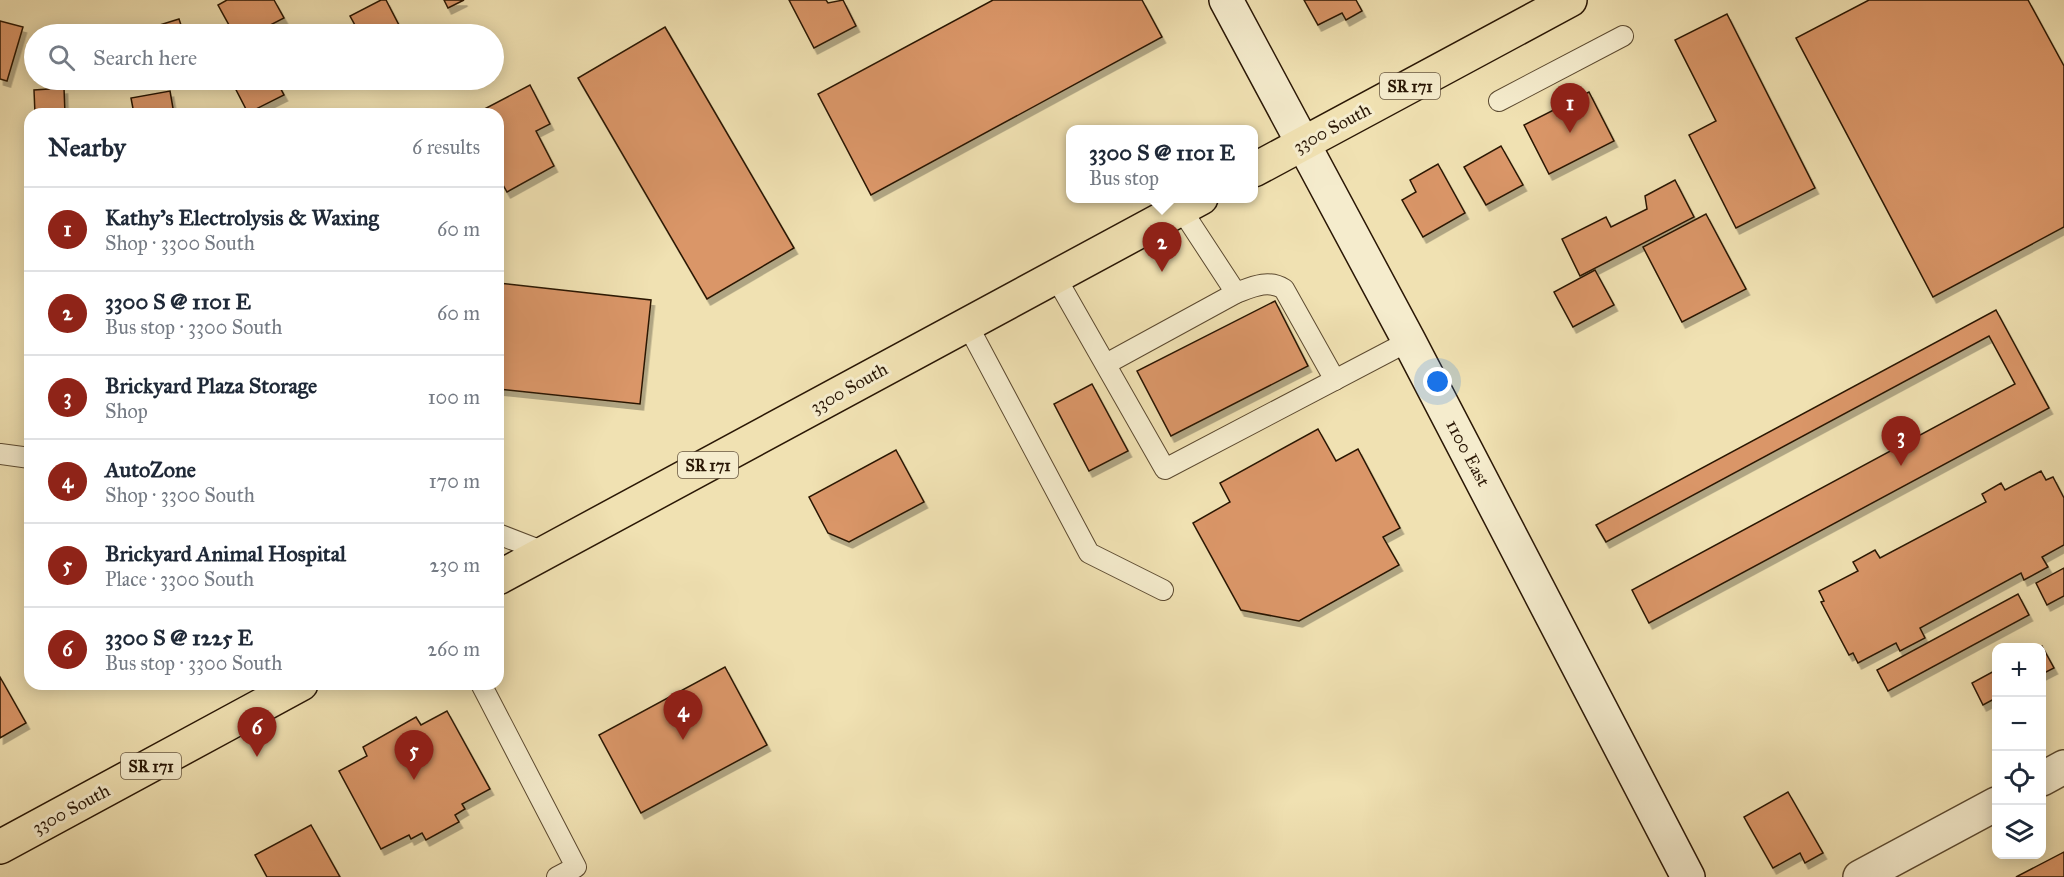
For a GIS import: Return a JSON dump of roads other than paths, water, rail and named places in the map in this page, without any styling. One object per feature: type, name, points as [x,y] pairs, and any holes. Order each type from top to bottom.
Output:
[{"type":"main road","name":"3300 South","points":[[1258,168],[1570,0]]},
{"type":"main road","name":"3300 South","points":[[504,575],[1191,204]]},
{"type":"main road","name":"3300 South","points":[[0,847],[290,690]]},
{"type":"street","name":"1100 East","points":[[1226,0],[1409,341],[1688,877]]},
{"type":"street","points":[[2046,777],[2064,767]]},
{"type":"street","points":[[1860,877],[1994,805]]},
{"type":"lane","points":[[1499,101],[1623,36]]},
{"type":"lane","points":[[1191,204],[1236,293]]},
{"type":"lane","points":[[1055,276],[1165,469],[1409,341]]},
{"type":"lane","points":[[1106,364],[1236,293],[1262,284],[1275,284],[1284,289],[1335,380]]},
{"type":"lane","points":[[967,324],[1089,553],[1163,590]]},
{"type":"lane","points":[[0,454],[24,457]]},
{"type":"lane","points":[[504,536],[547,553]]},
{"type":"lane","points":[[484,690],[576,867],[557,877]]},
{"type":"place","name":"Kathy's Electrolysis & Waxing","points":[[1570,133]]},
{"type":"place","name":"3300 S @ 1101 E","points":[[1162,272]]},
{"type":"place","name":"Brickyard Plaza Storage","points":[[1901,466]]},
{"type":"place","name":"AutoZone","points":[[683,740]]},
{"type":"place","name":"3300 S @ 1225 E","points":[[257,757]]},
{"type":"place","name":"Brickyard Animal Hospital","points":[[414,780]]}]
